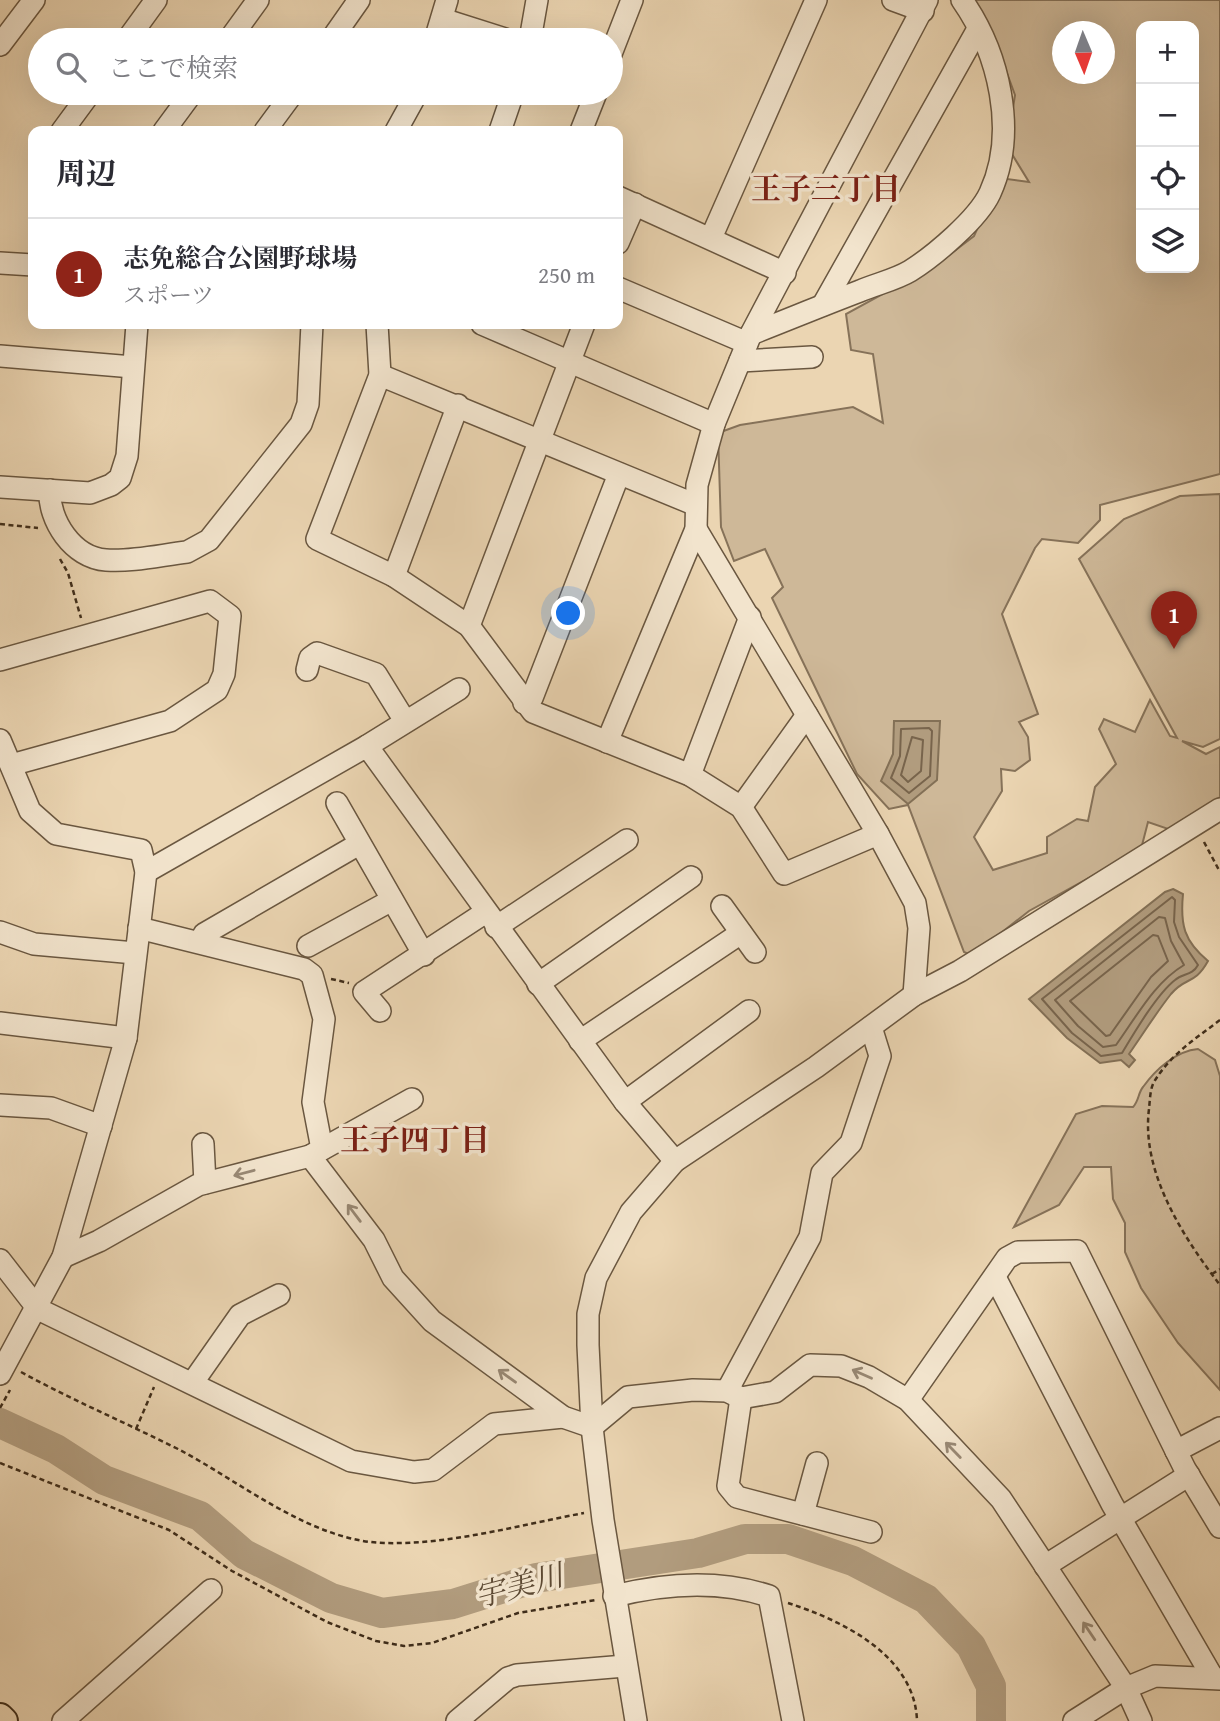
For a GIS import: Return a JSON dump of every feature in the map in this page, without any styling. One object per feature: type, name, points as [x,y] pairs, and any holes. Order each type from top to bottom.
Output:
[{"type":"main road","points":[[0,1717],[4,1721]]},
{"type":"street","points":[[0,45],[34,0]]},
{"type":"street","points":[[136,28],[156,0]]},
{"type":"street","points":[[238,28],[258,0]]},
{"type":"street","points":[[339,28],[359,0]]},
{"type":"street","points":[[532,28],[537,0]]},
{"type":"street","points":[[621,28],[632,0]]},
{"type":"street","points":[[711,238],[816,0]]},
{"type":"street","points":[[607,742],[696,529],[697,485],[714,424],[746,346],[925,6],[893,0]]},
{"type":"street","points":[[746,346],[823,305],[909,271],[956,235],[989,195],[1003,151],[1002,112],[997,77],[978,29],[962,0]]},
{"type":"street","points":[[439,28],[445,10],[483,28]]},
{"type":"street","points":[[823,305],[978,29]]},
{"type":"street","points":[[66,126],[80,105]]},
{"type":"street","points":[[168,126],[183,105]]},
{"type":"street","points":[[269,126],[284,105]]},
{"type":"street","points":[[399,126],[410,105]]},
{"type":"street","points":[[502,126],[509,105]]},
{"type":"street","points":[[583,126],[591,105]]},
{"type":"street","points":[[626,201],[785,273]]},
{"type":"street","points":[[0,263],[28,265]]},
{"type":"street","points":[[623,290],[746,346],[812,357]]},
{"type":"street","points":[[0,486],[90,493],[111,485],[120,478],[127,456],[137,329]]},
{"type":"street","points":[[50,490],[49,503],[68,539],[99,559],[187,552],[197,548],[209,540],[300,424],[308,404],[312,329]]},
{"type":"street","points":[[377,329],[380,375],[317,539],[394,576],[469,626],[533,712],[690,775],[741,807],[784,874],[878,834]]},
{"type":"street","points":[[494,329],[714,424]]},
{"type":"street","points":[[469,626],[582,329]]},
{"type":"street","points":[[0,356],[133,367]]},
{"type":"street","points":[[380,375],[696,505]]},
{"type":"street","points":[[394,576],[458,405]]},
{"type":"street","points":[[524,703],[532,698],[619,474]]},
{"type":"street","points":[[696,529],[878,834],[915,903],[919,928],[914,995]]},
{"type":"street","points":[[0,660],[86,633],[210,601],[230,616],[224,674],[217,690],[170,721],[11,765]]},
{"type":"street","points":[[690,775],[750,617]]},
{"type":"street","points":[[307,670],[310,659],[317,653],[376,674],[405,721]]},
{"type":"street","points":[[146,872],[367,746],[459,689]]},
{"type":"street","points":[[741,807],[807,715]]},
{"type":"street","points":[[0,740],[30,811],[56,834],[141,850],[146,872],[126,1038],[63,1257],[4,1372]]},
{"type":"street","points":[[367,746],[538,985],[625,1102],[674,1161]]},
{"type":"street","points":[[337,803],[424,954]]},
{"type":"street","points":[[636,1721],[613,1589],[592,1427],[588,1314],[596,1278],[631,1212],[674,1161],[914,995],[960,971],[1220,809]]},
{"type":"street","points":[[380,1011],[364,992],[424,954],[491,919],[627,840]]},
{"type":"street","points":[[201,942],[204,934],[359,844]]},
{"type":"street","points":[[538,985],[691,877]]},
{"type":"street","points":[[308,946],[392,900]]},
{"type":"street","points":[[722,906],[755,952]]},
{"type":"street","points":[[139,928],[304,969],[312,975],[324,1019],[313,1102],[316,1152],[374,1240],[394,1278],[432,1321],[563,1416],[592,1427]]},
{"type":"street","points":[[0,932],[34,944],[135,953]]},
{"type":"street","points":[[580,1041],[741,933]]},
{"type":"street","points":[[625,1102],[749,1011]]},
{"type":"street","points":[[0,1023],[126,1038]]},
{"type":"street","points":[[871,1027],[880,1056],[850,1143],[822,1173],[810,1237],[765,1321],[734,1395],[728,1486],[737,1497],[871,1532]]},
{"type":"street","points":[[63,1257],[205,1183],[316,1152],[412,1099]]},
{"type":"street","points":[[0,1105],[51,1108],[101,1126]]},
{"type":"street","points":[[203,1144],[205,1183]]},
{"type":"street","points":[[908,1400],[1007,1258],[1018,1252],[1077,1251],[1188,1475],[1220,1527]]},
{"type":"street","points":[[0,1260],[38,1309],[351,1461],[414,1472],[433,1470],[495,1424],[563,1416]]},
{"type":"street","points":[[996,1277],[1120,1518],[1217,1679]]},
{"type":"street","points":[[193,1382],[240,1315],[279,1295]]},
{"type":"street","points":[[592,1427],[628,1397],[693,1390],[734,1395],[775,1392],[810,1365],[841,1366],[869,1377],[908,1400],[1000,1499],[1126,1688],[1141,1721]]},
{"type":"street","points":[[1176,1451],[1220,1428]]},
{"type":"street","points":[[803,1514],[817,1463]]},
{"type":"street","points":[[1045,1566],[1188,1475]]},
{"type":"street","points":[[613,1589],[670,1585],[733,1586],[769,1596],[793,1721]]},
{"type":"street","points":[[62,1721],[211,1590]]},
{"type":"street","points":[[457,1721],[508,1678],[517,1675],[625,1665]]},
{"type":"street","points":[[1074,1721],[1126,1688],[1155,1676],[1217,1679]]},
{"type":"path","points":[[0,524],[40,528]]},
{"type":"path","points":[[54,551],[68,573],[86,633]]},
{"type":"path","points":[[1194,823],[1220,872]]},
{"type":"path","points":[[312,975],[362,985],[368,990]]},
{"type":"path","points":[[1220,1020],[1172,1056],[1152,1085],[1147,1125],[1154,1164],[1176,1222],[1220,1285]]},
{"type":"path","points":[[1212,1274],[1220,1269]]},
{"type":"path","points":[[135,1429],[162,1367]]},
{"type":"path","points":[[0,1408],[4,1372],[135,1429],[206,1465],[296,1517],[322,1528],[383,1543],[454,1538],[603,1515]]},
{"type":"path","points":[[0,1463],[169,1530],[256,1584],[327,1622],[376,1641],[404,1646],[432,1643],[518,1613],[613,1589]]},
{"type":"path","points":[[769,1596],[822,1614],[850,1628],[880,1651],[901,1674],[917,1721]]},
{"type":"shaded area","points":[[951,0],[1220,0],[1220,474],[1100,505],[1100,520],[1078,543],[1042,539],[1035,548],[1002,614],[1038,714],[1019,722],[1028,737],[1030,760],[1015,771],[1001,769],[1002,791],[974,837],[993,870],[1047,853],[1047,837],[1077,819],[1088,821],[1095,787],[1116,764],[1099,729],[1104,719],[1135,732],[1150,700],[1170,736],[1177,738],[1079,559],[1124,519],[1180,496],[1220,494],[1220,739],[1203,747],[1182,741],[1206,754],[1220,747],[1220,797],[1171,830],[1148,822],[1141,849],[1029,911],[997,936],[987,962],[964,952],[908,805],[889,809],[857,774],[772,598],[783,587],[765,549],[734,561],[721,527],[718,433],[740,425],[853,407],[883,423],[873,354],[851,350],[846,314],[936,265],[974,236],[1000,178],[1029,182],[1007,146],[1015,95],[993,35]]},
{"type":"shaded area","points":[[1198,1049],[1215,1060],[1220,1076],[1220,1390],[1178,1343],[1141,1288],[1125,1252],[1125,1223],[1113,1199],[1111,1167],[1084,1167],[1059,1205],[1014,1227],[1076,1114],[1102,1106],[1133,1107],[1143,1087],[1160,1068],[1182,1053]]},
{"type":"water","points":[[894,721],[940,721],[937,780],[908,804],[881,781],[893,754]]},
{"type":"water","points":[[1173,889],[1183,894],[1182,915],[1185,932],[1208,961],[1194,978],[1176,988],[1165,1001],[1129,1054],[1135,1060],[1129,1067],[1121,1060],[1100,1063],[1067,1038],[1029,999],[1165,892]]},
{"type":"waterway","name":"宇美川","points":[[0,1423],[56,1449],[104,1480],[200,1516],[244,1554],[331,1598],[382,1613],[453,1604],[536,1578],[698,1553],[745,1539],[788,1539],[853,1561],[926,1599],[971,1646],[991,1686],[991,1721]]},
{"type":"place","name":"志免総合公園野球場","points":[[1174,649]]},
{"type":"district","name":"王子三丁目","points":[[826,189]]},
{"type":"district","name":"王子四丁目","points":[[415,1140]]}]
